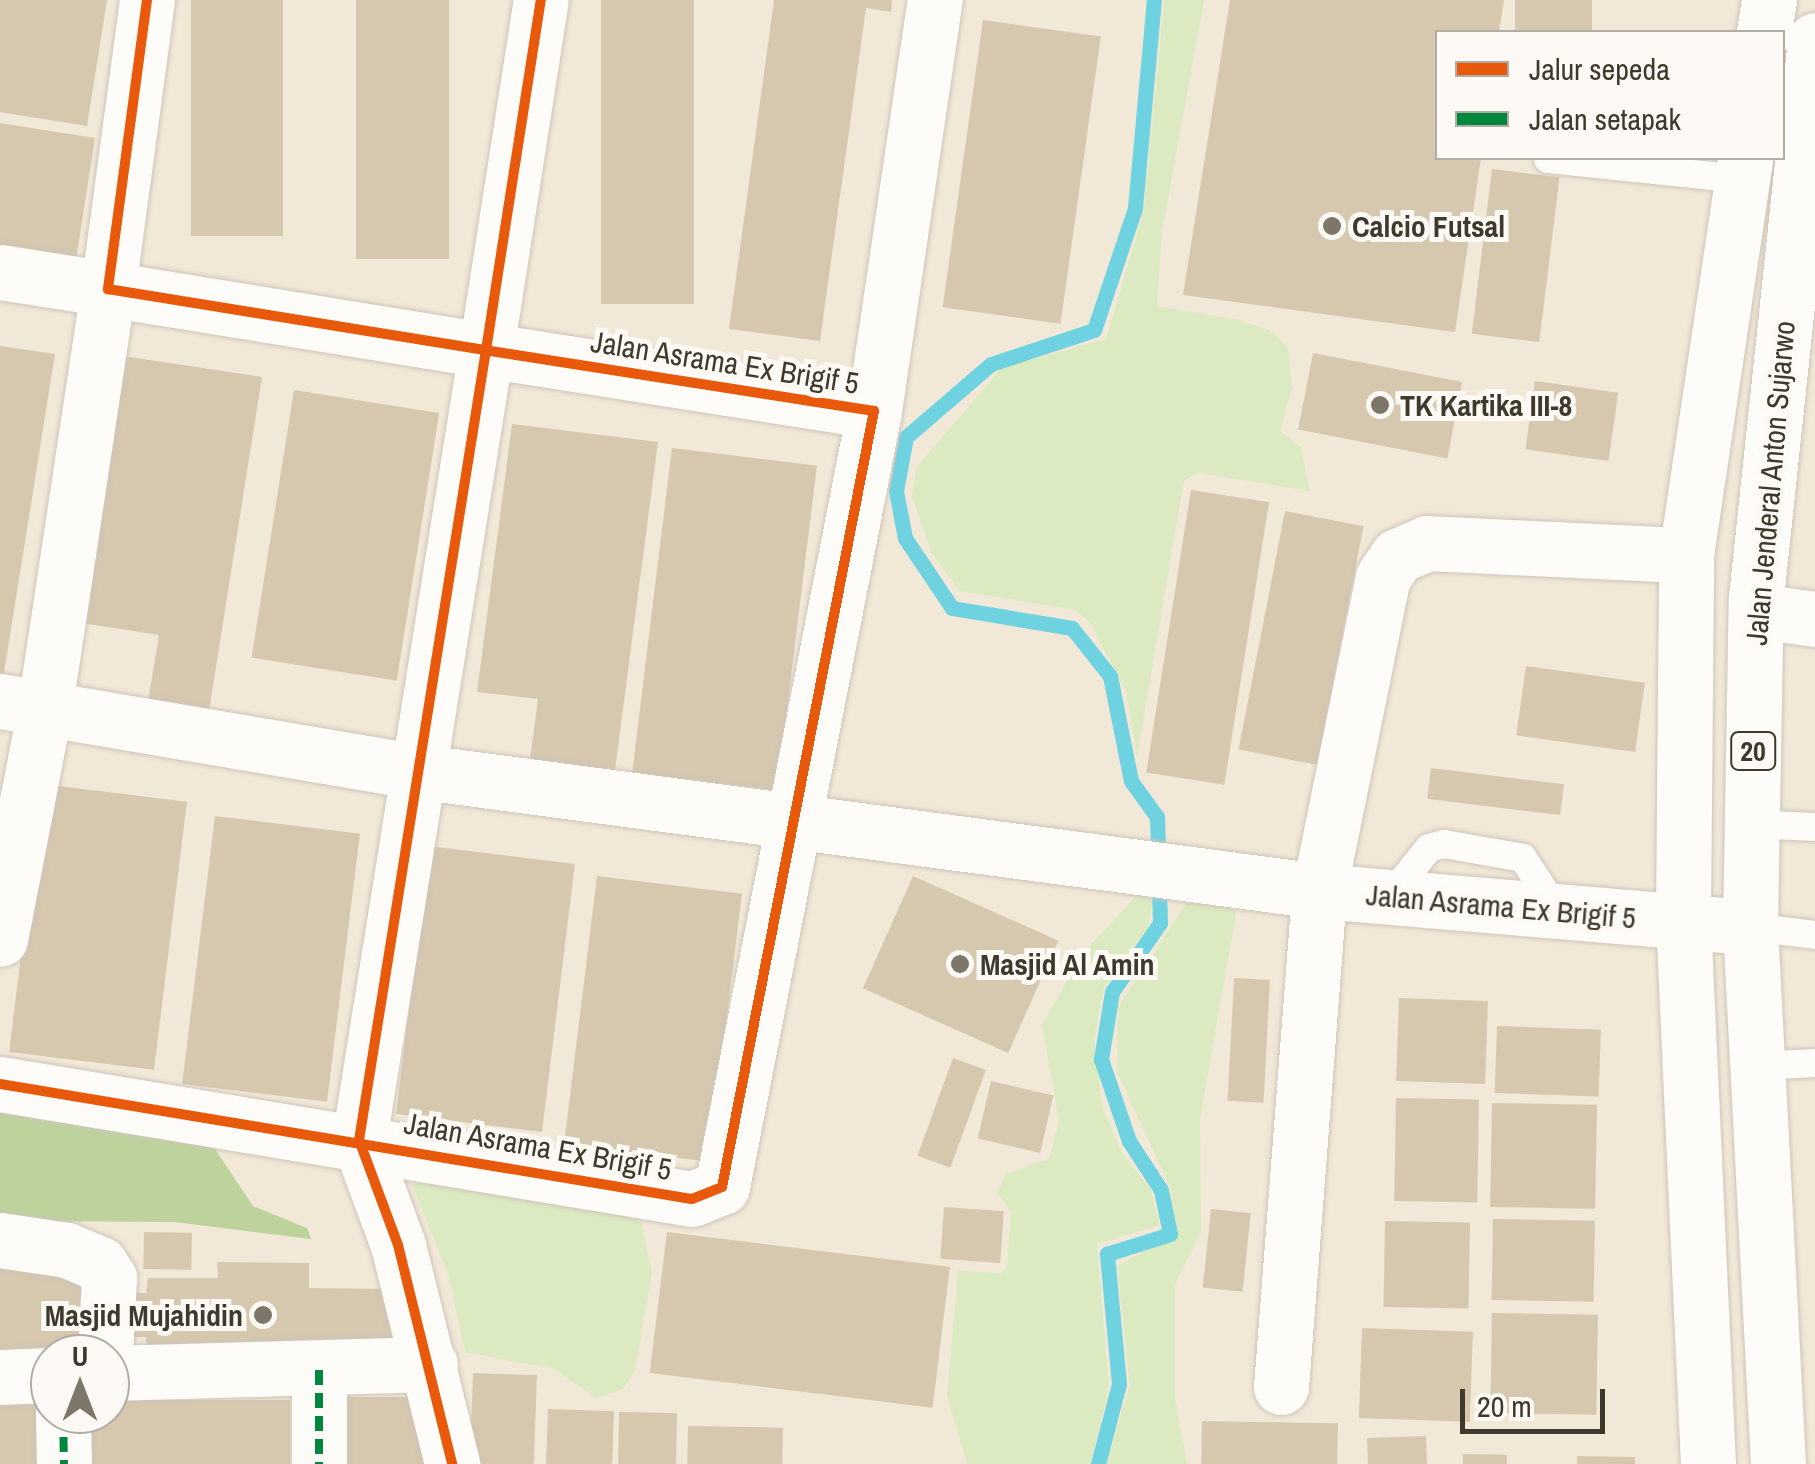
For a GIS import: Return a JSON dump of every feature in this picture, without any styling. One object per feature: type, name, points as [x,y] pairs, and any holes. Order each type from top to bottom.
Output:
[{"type":"main road","points":[[0,939],[22,705],[108,289],[147,0]]},
{"type":"main road","name":"Jalan Asrama Ex Brigif 5","points":[[359,1140],[541,0]]},
{"type":"main road","points":[[874,411],[934,0]]},
{"type":"main road","points":[[1764,30],[1768,0]]},
{"type":"main road","name":"Jalan Jenderal Anton Sujarwo","points":[[1778,1464],[1750,928],[1756,611],[1813,72]]},
{"type":"main road","name":"Jalan Jenderal Anton Sujarwo","points":[[1708,1464],[1682,920],[1686,555],[1744,168]]},
{"type":"main road","name":"Jalan Asrama Ex Brigif 5","points":[[0,272],[874,411],[798,824],[722,1187],[692,1199],[359,1140],[0,1084]]},
{"type":"main road","name":"Jalan Asrama Ex Brigif 5","points":[[1280,1387],[1319,891],[1383,576],[1397,556],[1426,543],[1686,555]]},
{"type":"main road","points":[[1756,611],[1815,619]]},
{"type":"main road","name":"Jalan Asrama Ex Brigif 5","points":[[22,705],[415,771],[798,824],[1319,891],[1560,916],[1682,920]]},
{"type":"main road","points":[[1682,920],[1750,928]]},
{"type":"main road","points":[[359,1140],[382,1192],[430,1364],[452,1464]]},
{"type":"main road","points":[[0,1240],[68,1250],[100,1264],[109,1278],[106,1334]]},
{"type":"main road","points":[[130,1373],[430,1364]]},
{"type":"main road","points":[[318,1370],[319,1464]]},
{"type":"main road","points":[[0,1376],[30,1375]]},
{"type":"main road","points":[[63,1434],[64,1464]]},
{"type":"lane","points":[[1570,160],[1744,168]]},
{"type":"lane","points":[[1751,824],[1815,826]]},
{"type":"lane","points":[[1750,928],[1815,935]]},
{"type":"lane","points":[[1757,1066],[1815,1063]]},
{"type":"green space","points":[[1164,0],[1204,0],[1162,232],[1157,306],[1239,320],[1269,330],[1288,347],[1292,388],[1280,431],[1301,447],[1310,491],[1200,473],[1184,480],[1137,757],[1126,691],[1090,623],[1075,610],[960,591],[932,554],[912,497],[916,468],[1001,368],[1106,339],[1144,210]]},
{"type":"green space","points":[[1139,893],[1153,900],[1148,928],[1104,988],[1094,1038],[1102,1107],[1122,1153],[1151,1189],[1159,1225],[1097,1244],[1109,1386],[1091,1464],[967,1464],[947,1396],[958,1271],[1002,1273],[1007,1266],[1011,1213],[997,1193],[1006,1174],[1049,1159],[1059,1121],[1042,1025],[1082,954]]},
{"type":"green space","points":[[1192,895],[1229,901],[1236,914],[1200,1118],[1201,1233],[1175,1284],[1175,1398],[1187,1464],[1106,1464],[1130,1386],[1117,1266],[1175,1235],[1171,1189],[1117,1072],[1118,1007]]},
{"type":"green space","points":[[0,1095],[209,1140],[253,1206],[307,1228],[311,1239],[175,1222],[0,1221]]},
{"type":"green space","points":[[462,1176],[627,1206],[642,1224],[652,1273],[635,1370],[623,1389],[596,1398],[554,1369],[465,1352],[449,1276],[412,1185]]},
{"type":"building","points":[[0,0],[107,0],[87,126],[0,112]]},
{"type":"building","points":[[191,0],[283,0],[283,236],[191,236]]},
{"type":"building","points":[[356,0],[449,0],[449,259],[356,259]]},
{"type":"building","points":[[601,0],[694,0],[694,304],[601,304]]},
{"type":"building","points":[[774,0],[892,0],[891,12],[866,8],[820,341],[729,329]]},
{"type":"building","name":"Calcio Futsal","points":[[1230,0],[1504,0],[1499,30],[1435,30],[1435,160],[1481,160],[1455,332],[1183,295]]},
{"type":"building","points":[[1515,0],[1592,0],[1592,30],[1515,30]]},
{"type":"building","points":[[983,20],[1101,37],[1060,324],[943,307]]},
{"type":"building","points":[[0,123],[95,138],[76,260],[0,249]]},
{"type":"building","points":[[1492,169],[1559,177],[1539,342],[1472,334]]},
{"type":"building","points":[[0,346],[55,354],[3,679],[0,679]]},
{"type":"building","name":"TK Kartika III-8","points":[[1313,353],[1462,382],[1447,459],[1298,430]]},
{"type":"building","points":[[116,355],[262,377],[209,711],[148,702],[159,635],[75,622]]},
{"type":"building","points":[[1535,381],[1618,393],[1609,461],[1525,449]]},
{"type":"building","points":[[294,390],[439,413],[397,681],[252,658]]},
{"type":"building","points":[[512,424],[658,442],[615,770],[530,760],[538,699],[477,692]]},
{"type":"building","points":[[672,448],[817,466],[777,790],[632,773]]},
{"type":"building","points":[[1191,490],[1269,502],[1224,785],[1146,772]]},
{"type":"building","points":[[1285,511],[1364,526],[1317,765],[1239,750]]},
{"type":"building","points":[[1526,666],[1645,683],[1635,752],[1516,735]]},
{"type":"building","points":[[1431,768],[1564,784],[1560,815],[1427,799]]},
{"type":"building","points":[[42,784],[187,802],[154,1070],[9,1052]]},
{"type":"building","points":[[215,816],[360,834],[327,1102],[182,1084]]},
{"type":"building","points":[[429,846],[575,864],[542,1132],[396,1114]]},
{"type":"building","points":[[597,876],[742,894],[709,1162],[564,1144]]},
{"type":"building","name":"Masjid Al Amin","points":[[913,876],[1058,941],[1008,1053],[863,988]]},
{"type":"building","points":[[1234,978],[1270,980],[1264,1103],[1228,1101]]},
{"type":"building","points":[[1399,998],[1488,1001],[1485,1084],[1396,1081]]},
{"type":"building","points":[[1497,1026],[1601,1030],[1599,1097],[1495,1093]]},
{"type":"building","points":[[953,1058],[986,1070],[950,1168],[917,1156]]},
{"type":"building","points":[[991,1081],[1053,1095],[1040,1153],[978,1138]]},
{"type":"building","points":[[1396,1098],[1479,1099],[1477,1202],[1394,1201]]},
{"type":"building","points":[[1492,1103],[1597,1105],[1595,1209],[1490,1207]]},
{"type":"building","points":[[944,1207],[1004,1211],[1000,1263],[940,1259]]},
{"type":"building","points":[[1211,1209],[1251,1213],[1243,1292],[1203,1288]]},
{"type":"building","points":[[1493,1219],[1595,1221],[1594,1302],[1492,1300]]},
{"type":"building","points":[[1385,1221],[1470,1222],[1468,1308],[1383,1307]]},
{"type":"building","points":[[144,1232],[192,1233],[191,1270],[143,1269]]},
{"type":"building","points":[[667,1232],[950,1267],[933,1408],[650,1373]]},
{"type":"building","name":"Masjid Mujahidin","points":[[217,1262],[309,1263],[309,1288],[396,1289],[396,1352],[147,1358],[146,1337],[131,1337],[130,1293],[146,1293],[148,1278],[218,1278]]},
{"type":"building","points":[[0,1264],[87,1270],[82,1334],[30,1334],[30,1355],[0,1353]]},
{"type":"building","points":[[1492,1313],[1598,1315],[1596,1415],[1490,1413]]},
{"type":"building","points":[[1362,1328],[1473,1332],[1470,1422],[1359,1418]]},
{"type":"building","points":[[473,1373],[537,1375],[534,1464],[470,1464]]},
{"type":"building","points":[[333,1397],[432,1397],[432,1464],[333,1464]]},
{"type":"building","points":[[130,1400],[290,1400],[290,1464],[91,1464],[91,1434],[130,1434]]},
{"type":"building","points":[[0,1403],[30,1403],[30,1434],[42,1434],[42,1464],[0,1464]]},
{"type":"building","points":[[548,1409],[614,1411],[612,1464],[546,1464]]},
{"type":"building","points":[[619,1412],[677,1413],[676,1464],[618,1464]]},
{"type":"building","points":[[1202,1421],[1338,1423],[1337,1464],[1201,1464]]},
{"type":"building","points":[[688,1426],[783,1428],[782,1464],[687,1464]]},
{"type":"building","points":[[1426,1436],[1427,1464],[1368,1464],[1367,1438]]},
{"type":"building","points":[[1463,1454],[1507,1455],[1507,1464],[1463,1464]]},
{"type":"building","points":[[1577,1456],[1635,1457],[1635,1464],[1577,1464]]},
{"type":"waterway","points":[[1098,1464],[1119,1384],[1107,1254],[1170,1234],[1161,1190],[1129,1141],[1101,1059],[1112,992],[1160,923],[1157,817],[1131,781],[1110,676],[1072,628],[952,608],[905,538],[896,491],[906,437],[991,364],[1094,330],[1135,208],[1154,0]]},
{"type":"marked path","points":[[319,1370],[319,1464]]},
{"type":"marked path","points":[[63,1434],[64,1464]]},
{"type":"cycle path","points":[[147,0],[108,289],[486,350],[359,1140],[398,1245],[452,1464]]},
{"type":"cycle path","points":[[0,1084],[692,1199],[722,1187],[874,411],[486,350],[541,0]]},
{"type":"place","name":"Calcio Futsal","points":[[1332,226]]},
{"type":"place","name":"TK Kartika III-8","points":[[1380,405]]},
{"type":"place","name":"Masjid Al Amin","points":[[960,964]]},
{"type":"place","name":"Masjid Mujahidin","points":[[263,1315]]}]
